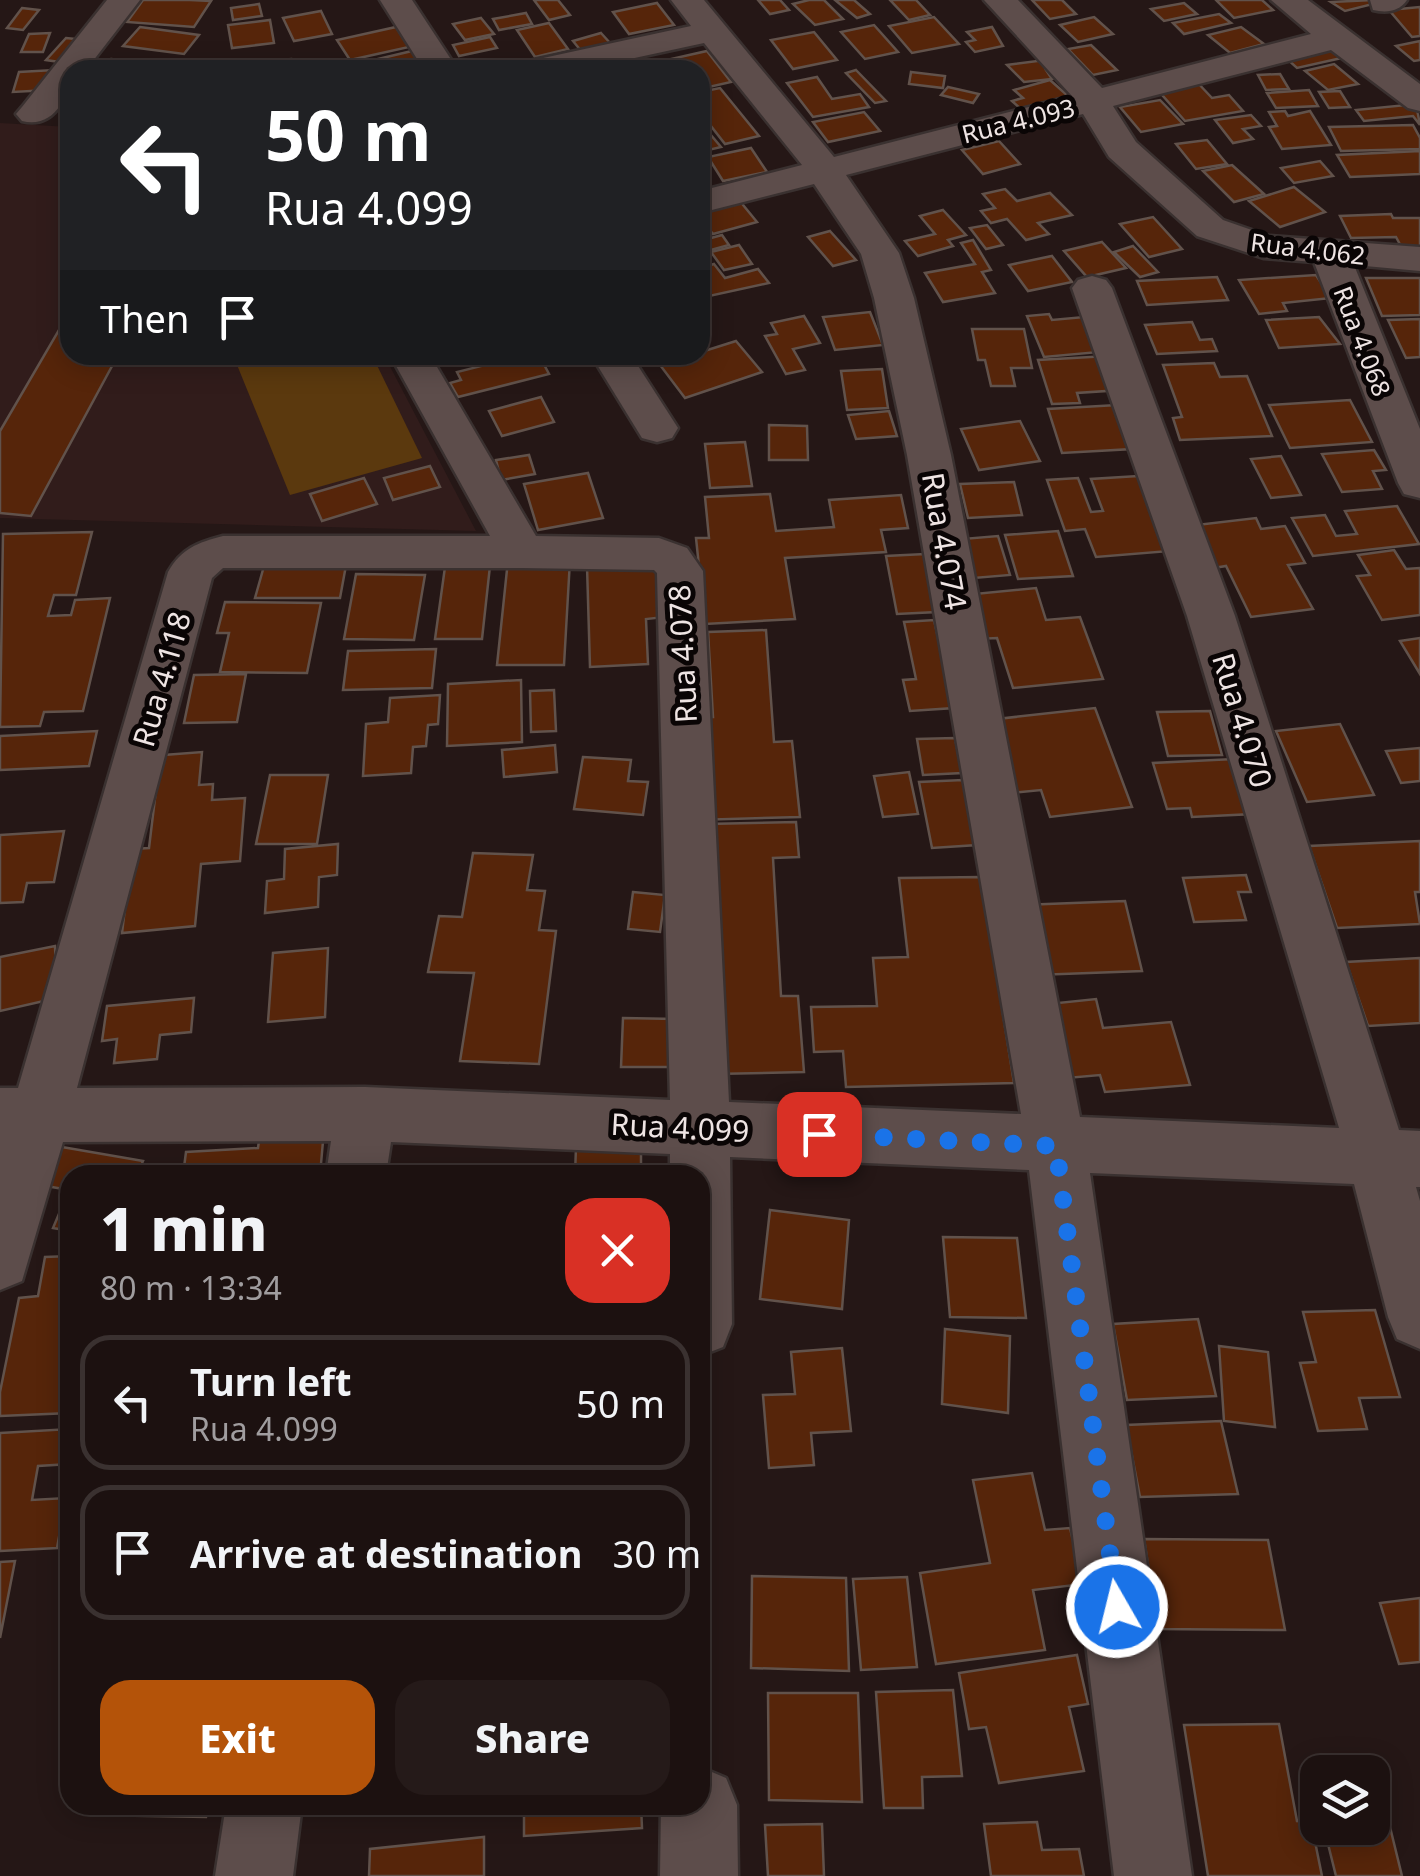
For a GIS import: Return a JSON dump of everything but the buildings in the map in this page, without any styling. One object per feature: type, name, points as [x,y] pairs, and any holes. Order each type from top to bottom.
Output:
[{"type":"street","points":[[67,60],[124,0]]},
{"type":"street","points":[[396,0],[435,60]]},
{"type":"street","name":"Rua 4.062","points":[[1000,0],[1060,59],[1122,149],[1210,228],[1264,246],[1420,259]]},
{"type":"street","points":[[1287,0],[1420,101]]},
{"type":"street","points":[[563,60],[700,16]]},
{"type":"street","name":"Rua 4.074","points":[[700,16],[824,168],[850,214],[880,253],[894,298],[929,455],[1056,1146],[1153,1876]]},
{"type":"street","name":"Rua 4.093","points":[[710,199],[1336,38]]},
{"type":"street","points":[[17,113],[60,68]]},
{"type":"street","points":[[17,113],[60,115]]},
{"type":"street","name":"Rua 4.068","points":[[1330,254],[1420,483]]},
{"type":"street","name":"Rua 4.070","points":[[1092,288],[1211,616],[1399,1158],[1420,1317]]},
{"type":"street","points":[[416,365],[522,552]]},
{"type":"street","points":[[618,365],[657,428]]},
{"type":"street","name":"Rua 4.118","points":[[0,1260],[20,1114],[191,572],[205,557],[223,552],[522,552]]},
{"type":"street","name":"Rua 4.078","points":[[522,552],[659,554],[672,559],[680,571],[700,1165]]},
{"type":"street","name":"Rua 4.099","points":[[20,1114],[364,1114],[1399,1158]]},
{"type":"street","points":[[357,1165],[364,1114]]},
{"type":"street","points":[[254,1876],[263,1815]]},
{"type":"street","points":[[699,1815],[699,1876]]},
{"type":"shaded area","points":[[0,123],[60,126],[60,365],[389,365],[476,531],[0,518]]},
{"type":"shaded area","points":[[237,365],[377,365],[422,458],[290,495]]},
{"type":"route","points":[[819,1134],[1056,1146],[1117,1607]]}]
